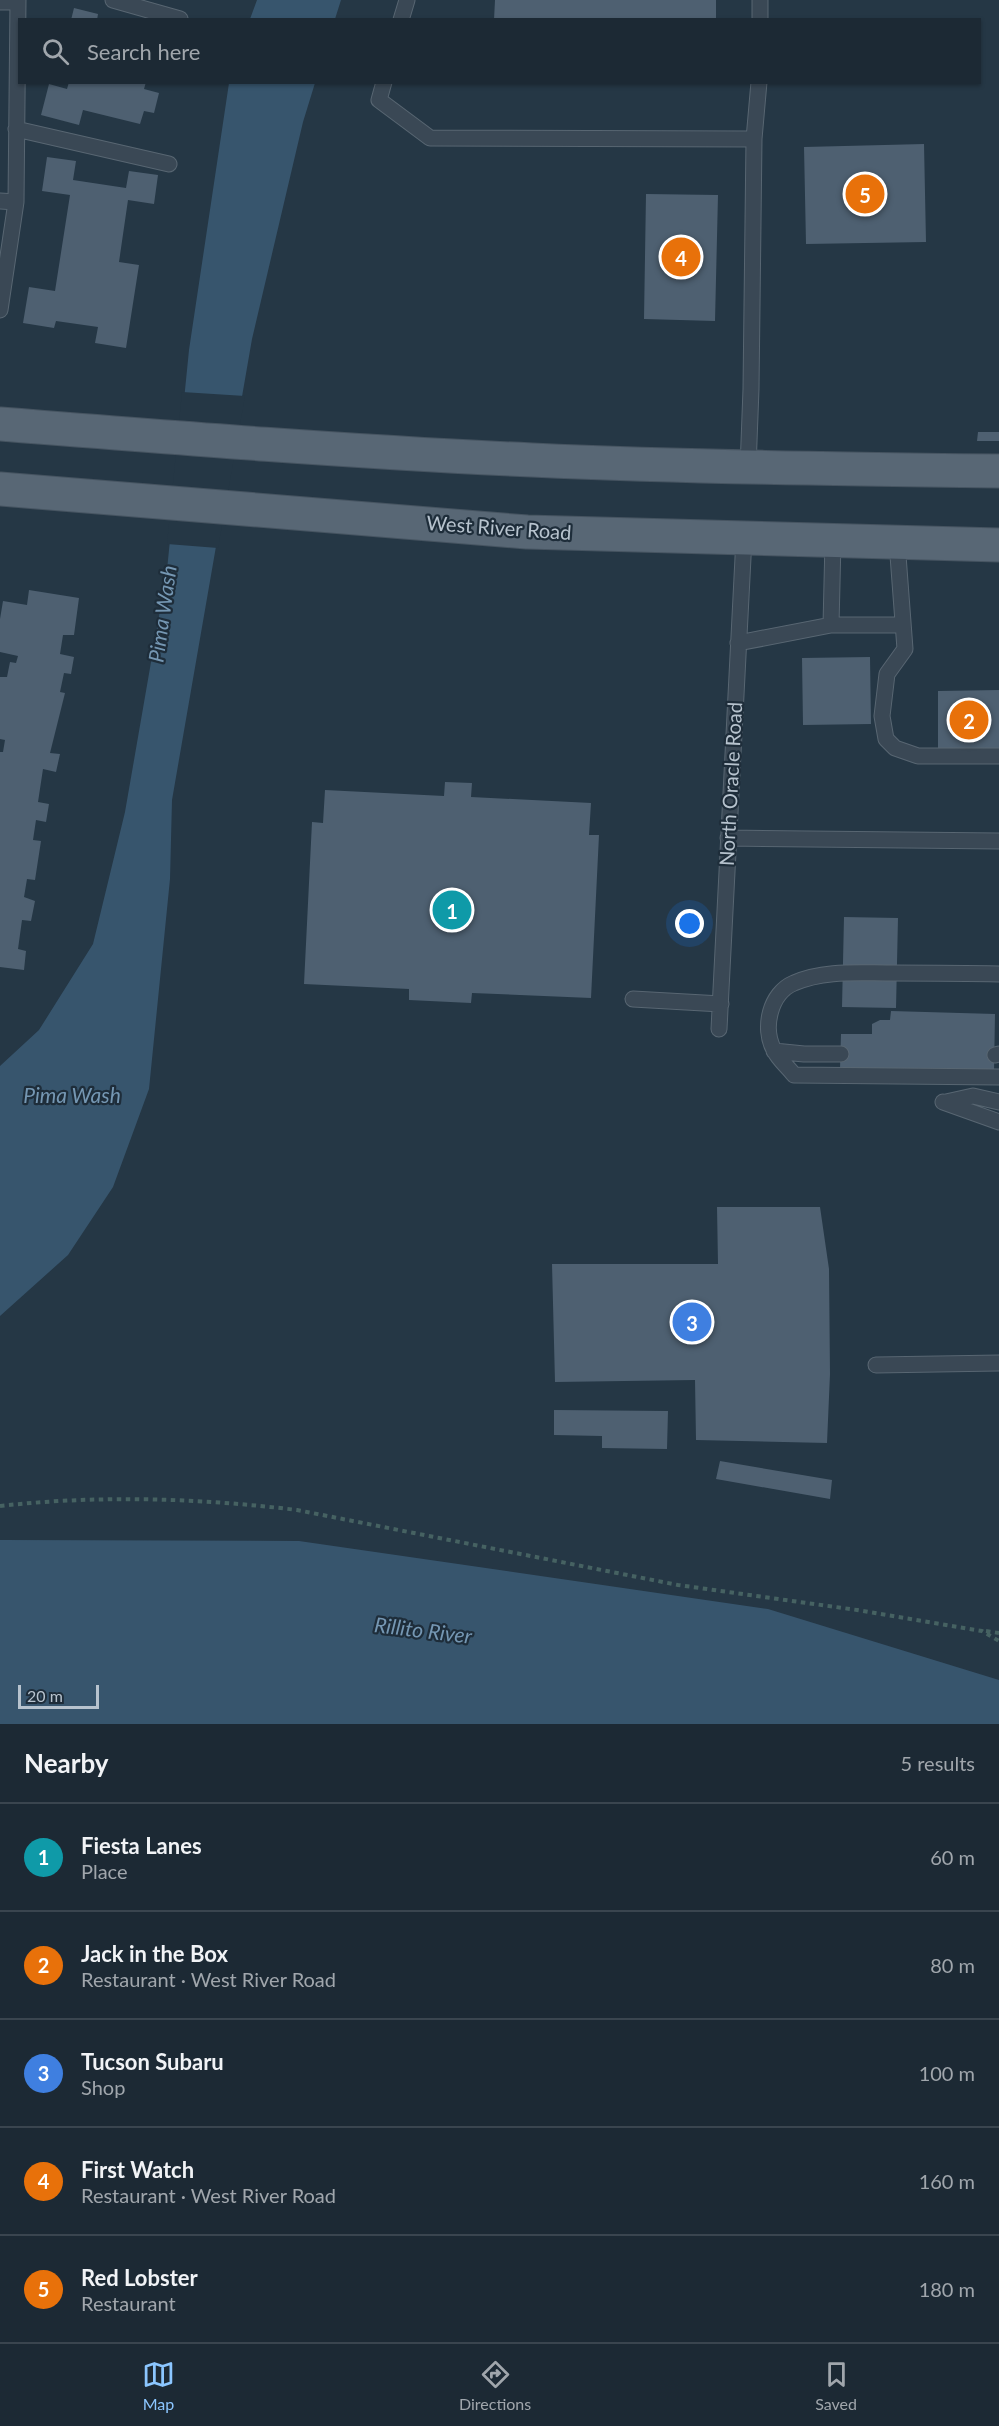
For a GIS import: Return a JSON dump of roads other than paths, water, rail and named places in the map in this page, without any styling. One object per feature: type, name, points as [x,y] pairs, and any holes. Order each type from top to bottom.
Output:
[{"type":"main road","points":[[0,424],[275,445],[531,460],[748,468],[999,471]]},
{"type":"main road","name":"West River Road","points":[[0,489],[527,532],[999,545]]},
{"type":"lane","points":[[113,0],[173,18]]},
{"type":"lane","points":[[402,18],[407,0]]},
{"type":"lane","points":[[760,0],[760,18]]},
{"type":"lane","points":[[0,2],[18,1],[16,202],[0,310]]},
{"type":"lane","points":[[383,84],[379,100],[430,138],[754,139]]},
{"type":"lane","points":[[748,468],[752,389],[754,139],[759,84]]},
{"type":"lane","points":[[16,129],[169,164]]},
{"type":"lane","points":[[0,201],[16,202]]},
{"type":"lane","name":"North Oracle Road","points":[[719,1029],[744,538]]},
{"type":"lane","points":[[831,626],[833,541]]},
{"type":"lane","points":[[897,542],[905,649],[887,674],[882,716],[886,739],[896,748],[918,756],[999,756]]},
{"type":"lane","points":[[738,643],[831,626],[902,626]]},
{"type":"lane","points":[[728,838],[999,841]]},
{"type":"lane","points":[[999,974],[835,973],[792,983],[781,991],[772,1005],[769,1036],[774,1051],[794,1075],[999,1077]]},
{"type":"lane","points":[[633,999],[721,1004]]},
{"type":"lane","points":[[774,1051],[841,1054]]},
{"type":"lane","points":[[999,1102],[973,1096],[943,1102],[999,1122]]},
{"type":"lane","points":[[876,1365],[999,1364]]},
{"type":"water","points":[[257,0],[341,0],[335,18],[250,18]]},
{"type":"water","name":"Pima Wash","points":[[229,84],[315,84],[303,122],[252,339],[172,800],[170,879],[149,1089],[113,1187],[68,1255],[0,1316],[0,1066],[39,1030],[93,944],[125,812],[167,570],[189,350]]},
{"type":"water","name":"Rillito River","points":[[0,1540],[299,1541],[768,1609],[999,1680],[999,1724],[0,1724]]},
{"type":"place","name":"Red Lobster","points":[[865,194]]},
{"type":"place","name":"First Watch","points":[[681,257]]},
{"type":"place","name":"Jack in the Box","points":[[969,720]]},
{"type":"place","name":"Fiesta Lanes","points":[[452,910]]},
{"type":"place","name":"Tucson Subaru","points":[[692,1322]]}]
